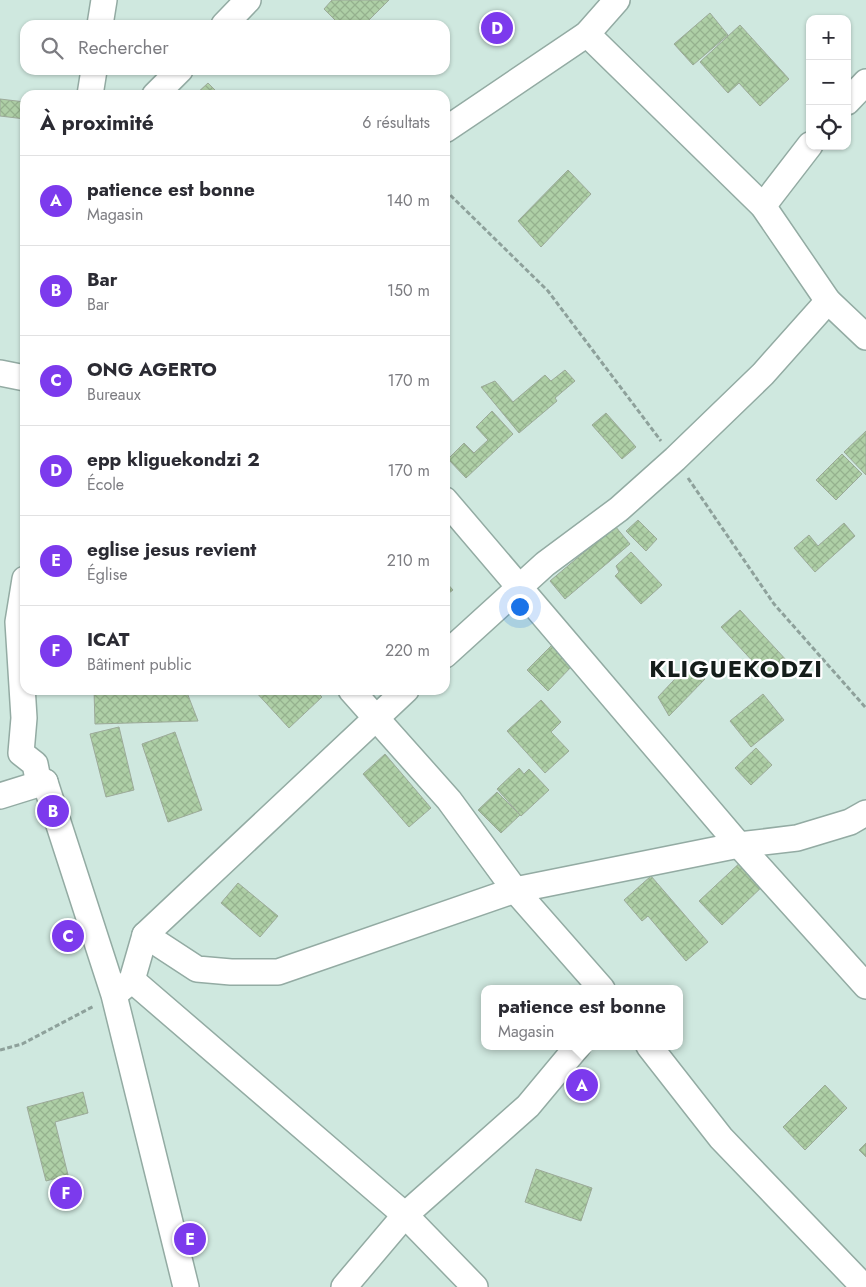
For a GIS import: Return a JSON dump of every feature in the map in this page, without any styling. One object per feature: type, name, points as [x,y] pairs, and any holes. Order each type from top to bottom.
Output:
[{"type":"street","points":[[101,20],[104,0]]},
{"type":"street","points":[[229,20],[248,0]]},
{"type":"street","points":[[450,127],[587,34],[617,0]]},
{"type":"street","points":[[587,34],[762,206],[828,301],[866,337]]},
{"type":"street","points":[[91,90],[93,75]]},
{"type":"street","points":[[160,90],[175,75]]},
{"type":"street","points":[[851,98],[866,82]]},
{"type":"street","points":[[762,206],[806,150]]},
{"type":"street","points":[[450,651],[521,588],[545,564],[618,509],[675,459],[763,374],[828,301]]},
{"type":"street","points":[[0,373],[20,377]]},
{"type":"street","points":[[450,506],[739,845],[866,986]]},
{"type":"street","points":[[20,592],[9,622],[20,692]]},
{"type":"street","points":[[20,695],[24,718],[21,753],[34,764],[38,779],[45,782],[123,988],[186,1287]]},
{"type":"street","points":[[356,695],[449,800],[515,890],[598,985]]},
{"type":"street","points":[[123,988],[144,935],[400,695]]},
{"type":"street","points":[[0,796],[45,782]]},
{"type":"street","points":[[144,935],[197,969],[231,972],[278,972],[515,890],[739,845],[797,838],[850,822],[866,813]]},
{"type":"street","points":[[123,988],[405,1215],[475,1287]]},
{"type":"street","points":[[344,1287],[405,1215],[528,1106],[575,1050]]},
{"type":"street","points":[[652,1050],[721,1138],[864,1287]]},
{"type":"path","points":[[0,1050],[22,1044],[123,988]]},
{"type":"building","points":[[332,0],[389,0],[369,20],[335,20],[324,9]]},
{"type":"building","points":[[710,13],[728,35],[693,65],[674,44]]},
{"type":"building","points":[[740,25],[789,79],[760,106],[739,83],[728,93],[700,62]]},
{"type":"building","points":[[208,83],[215,90],[200,90]]},
{"type":"building","points":[[0,99],[20,101],[20,118],[0,116]]},
{"type":"building","points":[[568,170],[591,194],[541,247],[518,221]]},
{"type":"building","points":[[565,370],[575,381],[555,398],[557,401],[519,433],[481,387],[495,381],[513,402],[545,375],[551,381]]},
{"type":"building","points":[[492,411],[513,434],[466,478],[450,461],[450,457],[464,443],[474,453],[488,440],[476,427]]},
{"type":"building","points":[[606,413],[636,447],[622,459],[592,425]]},
{"type":"building","points":[[866,431],[866,475],[844,452]]},
{"type":"building","points":[[842,454],[862,474],[836,500],[816,480]]},
{"type":"building","points":[[638,520],[657,539],[646,551],[626,531]]},
{"type":"building","points":[[844,523],[855,536],[815,572],[794,548],[809,535],[818,546]]},
{"type":"building","points":[[615,526],[630,544],[565,599],[550,581]]},
{"type":"building","points":[[631,552],[662,585],[641,604],[615,576],[619,572],[616,566]]},
{"type":"building","points":[[740,610],[788,662],[769,679],[721,627]]},
{"type":"building","points":[[557,640],[574,664],[548,691],[527,670]]},
{"type":"building","points":[[689,664],[705,679],[669,716],[658,697]]},
{"type":"building","points":[[763,694],[784,720],[751,747],[730,721]]},
{"type":"building","points":[[94,695],[188,695],[198,721],[95,724]]},
{"type":"building","points":[[259,695],[320,695],[322,697],[289,728]]},
{"type":"building","points":[[541,700],[561,722],[551,732],[569,751],[545,773],[507,731]]},
{"type":"building","points":[[119,727],[134,790],[106,797],[90,734]]},
{"type":"building","points":[[175,732],[202,810],[168,822],[142,744]]},
{"type":"building","points":[[756,748],[772,765],[751,785],[735,768]]},
{"type":"building","points":[[385,754],[431,808],[409,827],[363,774]]},
{"type":"building","points":[[519,768],[524,774],[529,769],[549,790],[521,816],[497,789]]},
{"type":"building","points":[[497,792],[520,815],[501,833],[478,810]]},
{"type":"building","points":[[744,859],[766,883],[722,925],[699,901]]},
{"type":"building","points":[[651,876],[708,942],[686,961],[648,916],[642,921],[624,900]]},
{"type":"building","points":[[238,883],[278,916],[260,937],[221,903]]},
{"type":"building","points":[[825,1085],[847,1108],[805,1150],[783,1127]]},
{"type":"building","points":[[83,1092],[88,1113],[55,1122],[68,1175],[46,1181],[27,1107]]},
{"type":"building","points":[[866,1143],[866,1157],[859,1150]]},
{"type":"building","points":[[536,1169],[592,1188],[581,1221],[525,1202]]},
{"type":"place","name":"epp kliguekondzi 2","points":[[497,28]]},
{"type":"place","name":"Bar","points":[[53,811]]},
{"type":"place","name":"ONG AGERTO","points":[[68,936]]},
{"type":"place","name":"patience est bonne","points":[[582,1085]]},
{"type":"place","name":"ICAT","points":[[66,1193]]},
{"type":"place","name":"eglise jesus revient","points":[[190,1239]]},
{"type":"district","name":"KLIGUEKODZI","points":[[736,668]]}]
